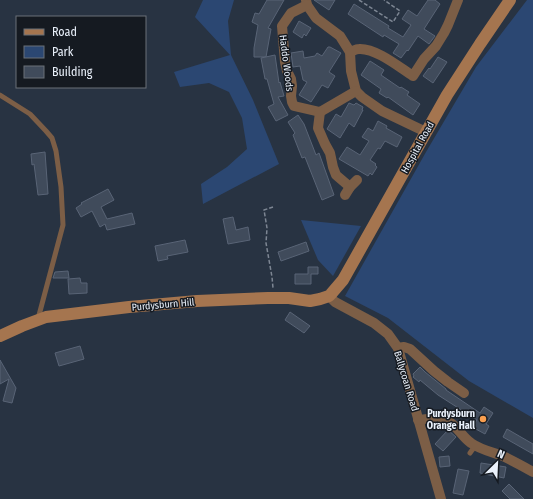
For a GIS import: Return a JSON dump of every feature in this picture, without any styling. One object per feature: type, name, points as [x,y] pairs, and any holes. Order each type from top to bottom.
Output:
[{"type":"main road","name":"Hospital Road","points":[[329,296],[343,280],[447,95],[510,0]]},
{"type":"main road","name":"Purdysburn Hill","points":[[0,336],[46,317],[58,315],[197,301],[274,298],[289,298],[310,301],[329,296]]},
{"type":"street","points":[[350,52],[359,49],[370,50],[413,76],[444,33],[458,0]]},
{"type":"street","points":[[306,2],[316,18],[340,36],[350,52],[351,70],[356,91],[382,111],[426,132]]},
{"type":"street","name":"Haddo Woods","points":[[306,2],[291,13],[282,26],[285,62],[292,86],[291,96],[294,106],[320,112]]},
{"type":"street","points":[[351,188],[336,175],[330,153],[318,128],[320,112],[356,91]]},
{"type":"street","name":"Ballycoan Road","points":[[329,296],[335,302],[374,323],[388,334],[398,348],[441,499]]},
{"type":"street","points":[[398,348],[404,346],[410,348],[434,371],[464,393]]},
{"type":"street","points":[[418,420],[434,418],[452,423],[472,449],[493,449],[501,456],[518,463],[533,472]]},
{"type":"lane","points":[[0,95],[30,114],[52,138],[56,151],[61,187],[63,225],[38,320]]},
{"type":"path","points":[[359,0],[393,22],[400,11],[384,0]]},
{"type":"path","points":[[273,207],[264,210],[267,228],[266,243],[274,298]]},
{"type":"green space","points":[[203,0],[234,0],[228,21],[231,55],[253,100],[279,164],[203,204],[201,184],[227,167],[247,149],[242,118],[229,92],[209,83],[180,87],[174,72],[230,55],[195,17]]},
{"type":"green space","points":[[527,0],[533,0],[533,418],[469,381],[388,318],[345,296],[476,67]]},
{"type":"green space","points":[[301,220],[361,226],[333,276],[318,260]]},
{"type":"building","points":[[267,0],[284,0],[268,28],[271,29],[266,57],[254,57],[258,25],[252,22],[255,13],[259,14]]},
{"type":"building","points":[[314,0],[335,0],[329,10]]},
{"type":"building","points":[[428,0],[435,0],[440,4],[424,29],[435,36],[429,44],[418,36],[408,51],[407,50],[401,58],[393,53],[399,44],[384,35],[383,37],[348,14],[354,4],[389,26],[388,28],[403,37],[411,25],[402,19],[408,10],[417,16]]},
{"type":"building","points":[[299,21],[311,28],[306,36],[304,34],[302,38],[293,32]]},
{"type":"building","points":[[328,47],[341,53],[329,72],[335,76],[328,88],[322,85],[311,102],[299,95],[307,82],[303,80],[300,66],[293,67],[291,53],[303,51],[304,58],[315,56],[317,53],[322,56]]},
{"type":"building","points":[[275,55],[279,83],[280,82],[284,96],[278,97],[288,115],[276,121],[268,107],[274,104],[267,79],[265,79],[261,58]]},
{"type":"building","points":[[438,57],[447,62],[433,83],[423,76]]},
{"type":"building","points":[[370,61],[384,70],[381,75],[400,88],[401,87],[409,92],[407,95],[420,104],[413,115],[388,97],[387,98],[379,93],[381,89],[361,75]]},
{"type":"building","points":[[349,103],[354,105],[356,103],[363,107],[363,110],[354,127],[349,123],[340,138],[327,129],[336,114],[341,117]]},
{"type":"building","points":[[298,115],[304,124],[316,155],[319,153],[334,195],[322,200],[305,157],[302,158],[293,135],[295,133],[288,122]]},
{"type":"building","points":[[378,121],[387,126],[386,128],[402,137],[397,147],[385,141],[380,149],[378,148],[370,160],[376,164],[375,165],[377,167],[372,175],[370,173],[368,176],[339,159],[347,147],[360,155],[369,141],[362,137],[368,128],[373,131]]},
{"type":"building","points":[[45,152],[48,194],[38,195],[34,164],[32,165],[31,154]]},
{"type":"building","points":[[108,189],[114,200],[101,207],[107,219],[132,213],[135,224],[107,230],[105,224],[100,227],[92,211],[81,217],[76,208],[82,204],[81,203]]},
{"type":"building","points":[[233,217],[236,230],[248,227],[250,240],[228,244],[223,219]]},
{"type":"building","points":[[185,240],[188,252],[167,256],[168,259],[158,261],[155,246]]},
{"type":"building","points":[[306,242],[309,251],[281,261],[278,252]]},
{"type":"building","points":[[308,267],[318,267],[318,274],[311,274],[311,284],[295,284],[295,274],[308,274]]},
{"type":"building","points":[[68,271],[69,278],[53,278],[55,272]]},
{"type":"building","points":[[80,278],[81,283],[87,283],[87,293],[69,294],[68,279]]},
{"type":"building","points":[[290,312],[310,326],[304,333],[285,320]]},
{"type":"building","points":[[80,346],[84,359],[59,366],[55,353]]},
{"type":"building","points":[[0,360],[16,388],[12,403],[3,401],[9,379],[0,384]]},
{"type":"building","points":[[420,367],[446,390],[480,413],[484,407],[493,413],[486,424],[489,426],[485,434],[472,427],[477,420],[438,395],[420,380],[419,382],[413,377],[413,374]]},
{"type":"building","points":[[507,429],[533,444],[533,454],[503,437]]},
{"type":"building","points":[[448,430],[456,437],[443,451],[435,444]]},
{"type":"building","points":[[449,456],[450,466],[440,467],[439,457]]},
{"type":"building","points":[[481,463],[506,467],[504,478],[480,473]]},
{"type":"building","points":[[458,469],[469,471],[463,495],[453,493]]},
{"type":"building","points":[[509,484],[524,499],[510,499],[502,491]]},
{"type":"place","name":"Purdysburn Orange Hall","points":[[483,419]]}]
